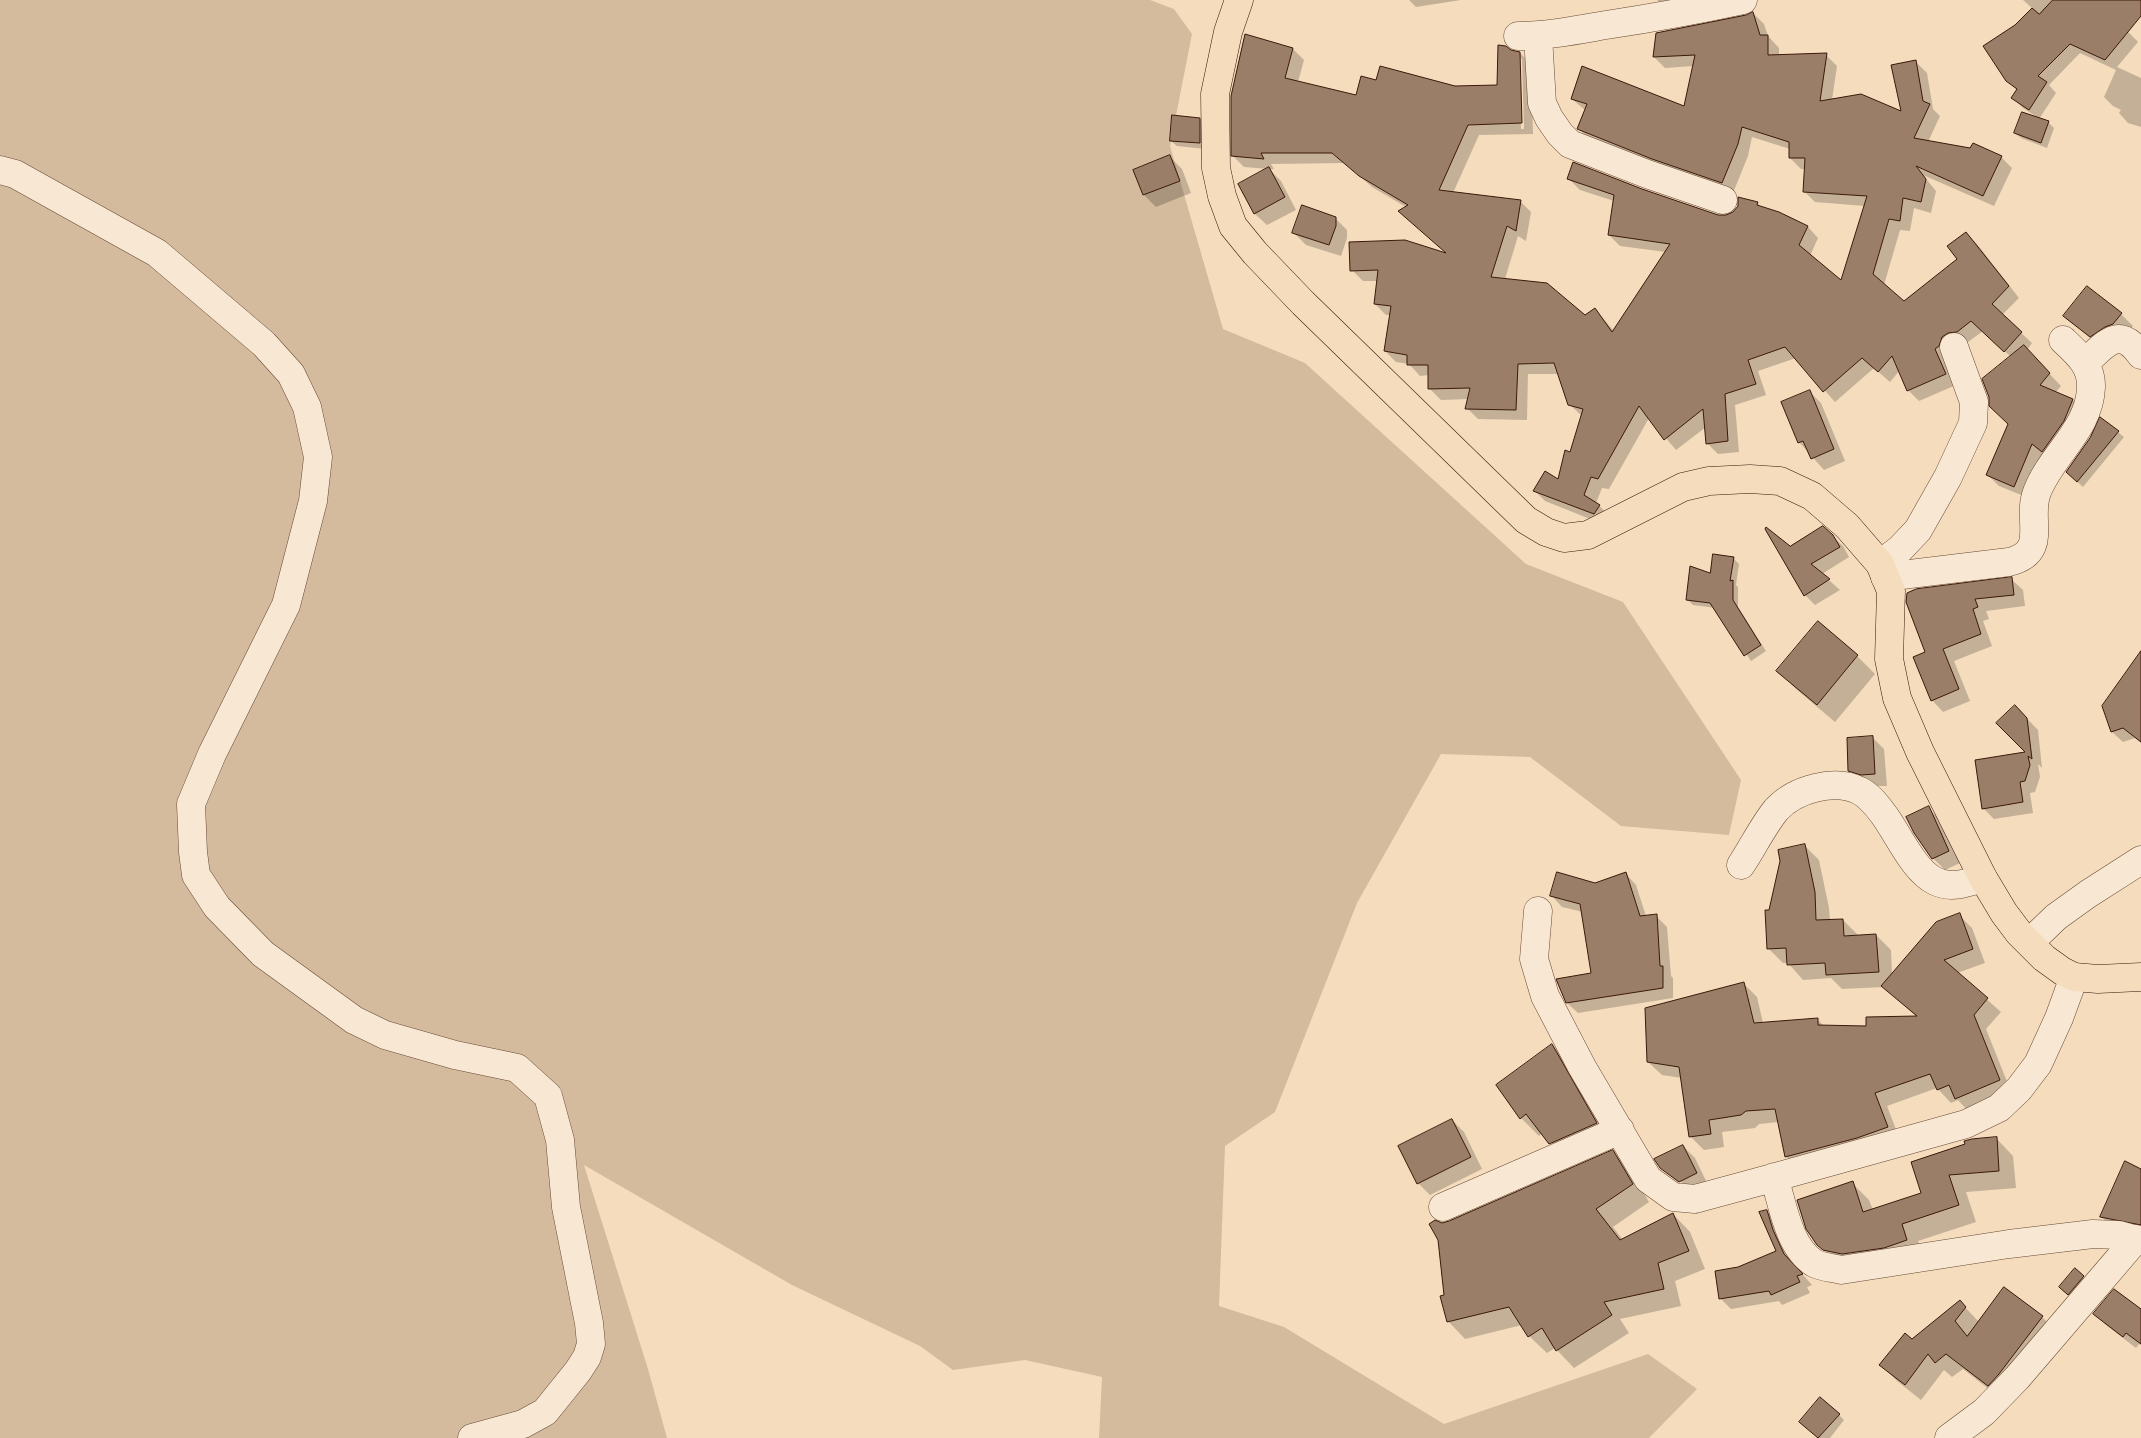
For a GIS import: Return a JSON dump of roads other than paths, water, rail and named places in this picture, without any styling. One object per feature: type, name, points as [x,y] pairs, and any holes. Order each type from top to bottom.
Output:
[{"type":"main road","points":[[1239,0],[1228,32],[1215,94],[1216,168],[1222,196],[1233,226],[1255,253],[1303,303],[1526,520],[1546,532],[1564,538],[1588,535],[1683,487],[1709,481],[1750,479],[1780,482],[1812,496],[1847,526],[1883,570],[1890,591],[1889,659],[1897,698],[1920,752],[1983,878],[2004,913],[2044,958],[2074,977],[2098,979],[2141,977]]},
{"type":"street","points":[[1723,200],[1622,165],[1570,144],[1560,134],[1542,104],[1528,36],[1695,11],[1743,0]]},
{"type":"street","points":[[0,170],[15,174],[157,253],[264,344],[291,374],[308,406],[318,457],[313,501],[286,605],[212,754],[191,804],[196,875],[217,907],[263,954],[354,1020],[385,1036],[455,1055],[517,1068],[548,1096],[560,1140],[566,1208],[589,1323],[591,1344],[587,1357],[578,1371],[545,1412],[523,1424],[472,1438]]},
{"type":"street","points":[[2086,363],[2107,342],[2114,339],[2128,341],[2141,356]]},
{"type":"street","points":[[1883,570],[2009,562],[2018,560],[2026,554],[2032,546],[2035,537],[2033,507],[2037,490],[2069,442],[2090,402],[2090,375],[2086,363],[2063,340]]},
{"type":"street","points":[[1883,570],[1918,530],[1948,477],[1973,423],[1974,402],[1954,347]]},
{"type":"street","points":[[1741,864],[1777,810],[1795,796],[1817,787],[1843,786],[1860,791],[1872,801],[1884,815],[1924,873],[1934,880],[1944,884],[1956,885],[1983,878]]},
{"type":"street","points":[[2030,942],[2056,917],[2141,860]]},
{"type":"street","points":[[1538,911],[1534,959],[1545,996],[1582,1067],[1648,1179],[1673,1197],[1695,1199],[1966,1124],[1999,1108],[2019,1089],[2038,1064],[2059,1018],[2074,977]]},
{"type":"street","points":[[1442,1207],[1620,1130]]},
{"type":"street","points":[[1774,1177],[1793,1237],[1804,1255],[1816,1264],[1840,1270],[2009,1244],[2093,1234],[2119,1235],[2138,1240],[2017,1378],[1984,1412],[1949,1438]]}]
